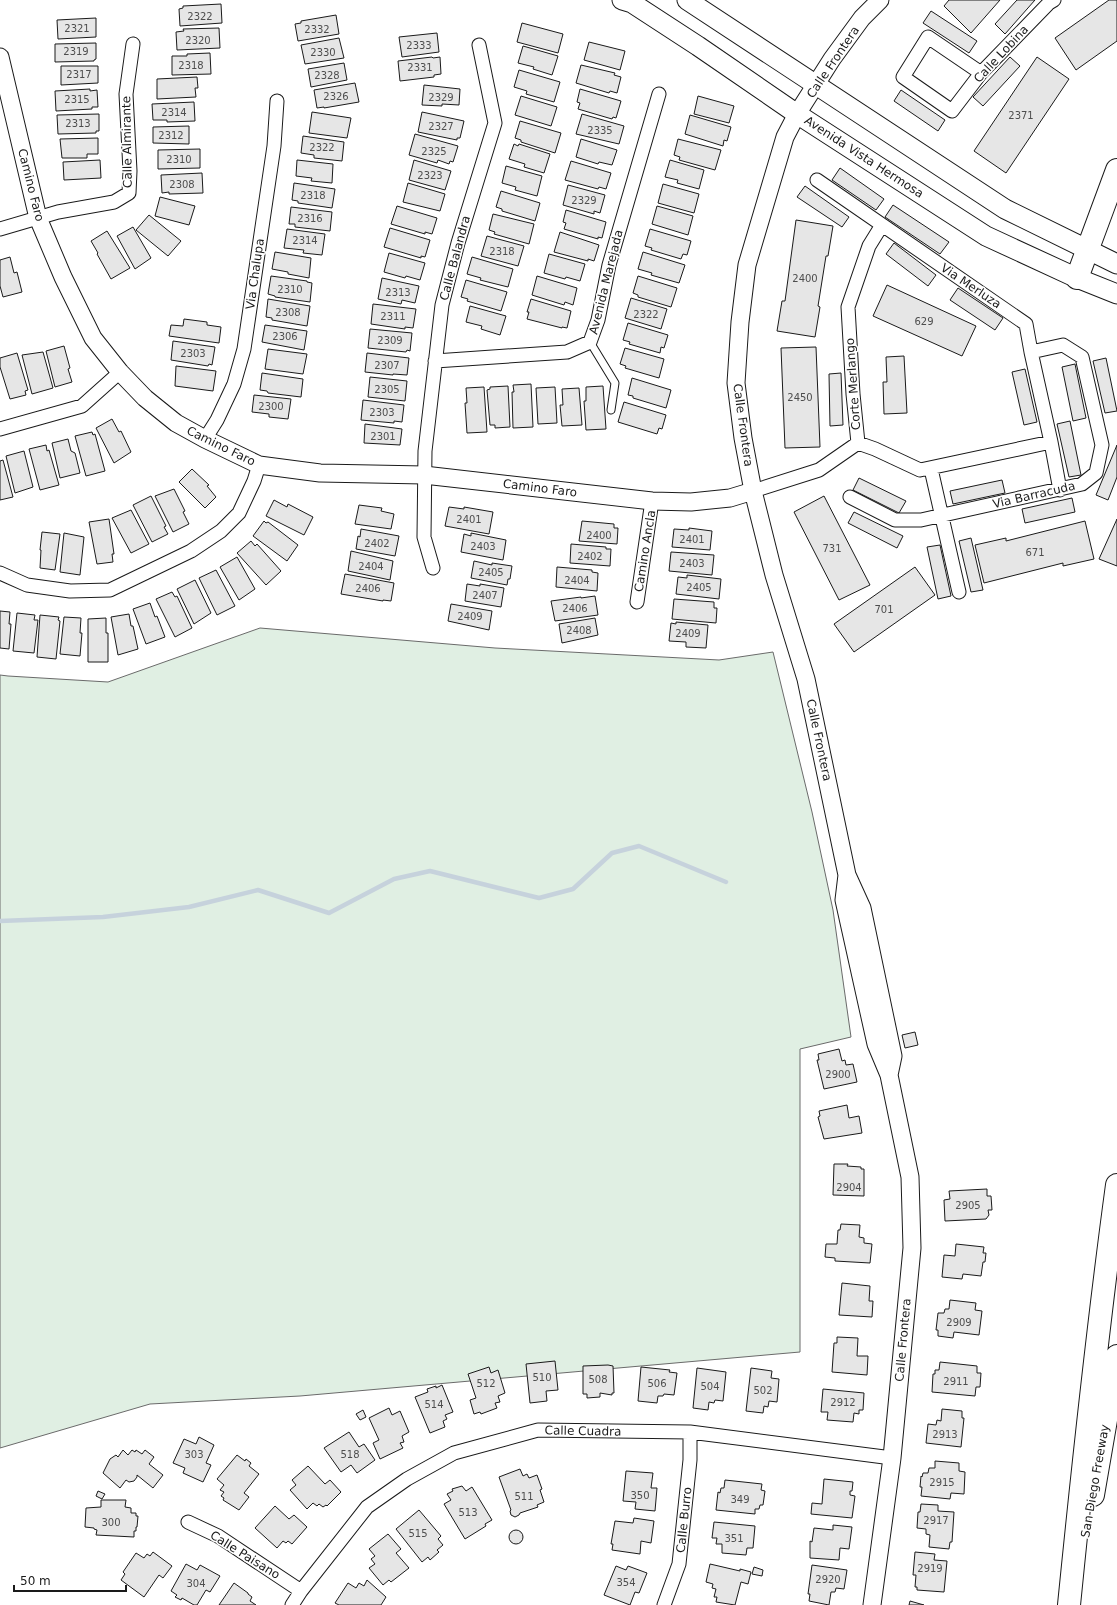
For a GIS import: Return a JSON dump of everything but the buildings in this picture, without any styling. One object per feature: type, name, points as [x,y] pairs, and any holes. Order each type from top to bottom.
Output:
[{"type":"highway","points":[[1077,278],[1086,250],[1117,170]]},
{"type":"highway","points":[[1069,1605],[1103,1284],[1117,1185]]},
{"type":"highway","name":"San Diego Freeway","points":[[1074,1605],[1117,1356]]},
{"type":"main road","name":"Avenida Vista Hermosa","points":[[622,0],[632,3],[797,114],[986,236],[1077,278],[1117,294]]},
{"type":"main road","points":[[688,0],[1005,209],[1117,264]]},
{"type":"street","name":"Calle Frontera","points":[[872,1605],[892,1458],[912,1248],[910,1177],[890,1075],[893,1056],[864,916],[862,908],[847,875],[806,679],[774,575],[753,491],[743,438],[736,383],[740,322],[747,265],[785,136],[797,114],[832,59],[862,18],[880,0]]},
{"type":"street","name":"Calle Lobina","points":[[981,73],[928,37],[903,77],[952,111],[981,73],[1049,3],[1054,0]]},
{"type":"street","name":"Calle Almirante","points":[[38,218],[58,212],[114,202],[129,193],[130,171],[126,94],[133,44]]},
{"type":"street","name":"Calle Balandra","points":[[433,568],[424,537],[424,475],[425,451],[442,305],[456,250],[495,123],[479,45]]},
{"type":"street","name":"Camino Faro","points":[[0,57],[38,218],[63,277],[93,338],[120,372],[145,398],[176,423],[259,465],[320,473],[424,475],[652,501],[691,502],[730,498],[753,491]]},
{"type":"street","name":"Avenida Marejada","points":[[435,361],[567,352],[590,342],[598,320],[609,265],[659,94]]},
{"type":"street","name":"Via Chalupa","points":[[205,439],[217,420],[234,384],[244,349],[274,146],[277,102]]},
{"type":"street","name":"Via Merluza","points":[[817,180],[1026,324],[1051,442]]},
{"type":"street","points":[[0,229],[38,218]]},
{"type":"street","name":"Corte Merlango","points":[[882,225],[869,246],[848,307],[853,394],[858,443],[875,449],[920,470],[931,469],[1051,442]]},
{"type":"street","name":"Via Barracuda","points":[[850,497],[895,520],[921,520],[1060,490],[1082,484],[1096,473],[1102,445],[1082,357],[1063,345],[1031,352]]},
{"type":"street","points":[[0,429],[82,406],[120,372]]},
{"type":"street","points":[[1051,442],[1060,490]]},
{"type":"street","points":[[753,491],[819,470],[858,443]]},
{"type":"street","points":[[0,573],[27,585],[70,590],[110,590],[191,551],[221,531],[239,513],[254,481],[259,465]]},
{"type":"street","points":[[931,469],[960,592]]},
{"type":"street","name":"Camino Ancla","points":[[637,602],[652,501]]},
{"type":"street","name":"Calle Cuadra","points":[[292,1605],[301,1591],[367,1507],[407,1479],[454,1453],[538,1430],[690,1432],[892,1458]]},
{"type":"street","name":"Calle Burro","points":[[664,1605],[679,1564],[690,1460],[690,1432]]},
{"type":"street","name":"Calle Paisano","points":[[188,1522],[218,1536],[301,1591]]},
{"type":"lane","points":[[590,342],[615,383],[611,410]]},
{"type":"green space","points":[[260,628],[495,648],[719,660],[773,652],[812,812],[833,910],[851,1037],[800,1049],[800,1352],[300,1396],[150,1404],[0,1448],[0,675],[108,682]]},
{"type":"waterway","points":[[0,921],[103,917],[189,907],[258,890],[329,913],[394,879],[430,871],[539,898],[573,889],[612,853],[639,846],[726,882]]}]
